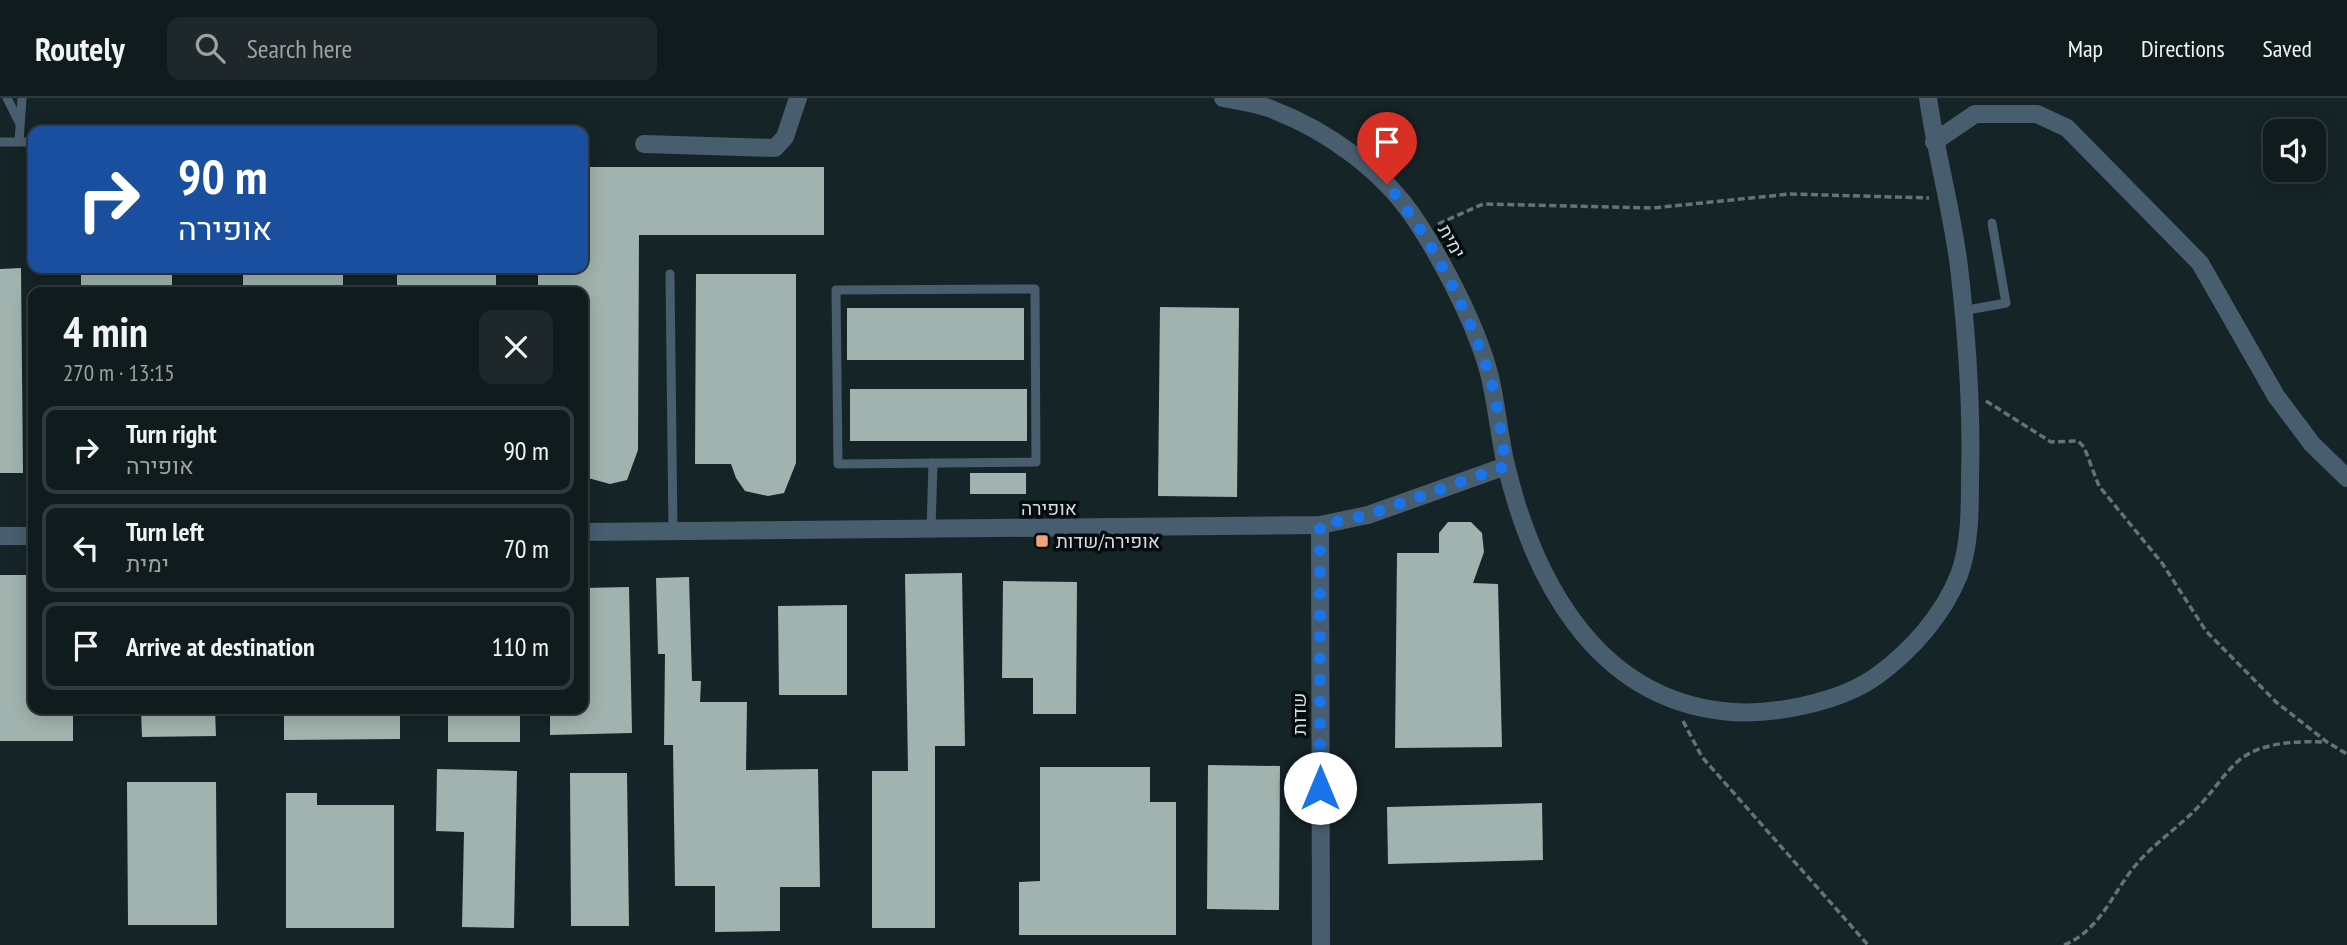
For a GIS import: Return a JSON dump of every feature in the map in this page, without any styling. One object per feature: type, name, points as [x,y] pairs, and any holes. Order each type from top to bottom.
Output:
[{"type":"street","points":[[644,144],[775,148],[785,137],[798,98]]},
{"type":"street","name":"ימית","points":[[1223,98],[1268,108],[1314,129],[1387,184],[1422,231],[1455,289],[1489,373],[1506,466],[1532,552],[1570,621],[1606,658],[1652,691],[1699,708],[1742,713],[1780,710],[1866,684],[1904,656],[1935,618],[1960,573],[1969,518],[1968,401],[1959,265],[1934,142],[1928,98]]},
{"type":"street","points":[[1934,142],[1975,114],[2037,114],[2067,128],[2200,263],[2276,396],[2312,444],[2347,478]]},
{"type":"street","name":"אופירה","points":[[588,532],[1320,525],[1368,515],[1506,466]]},
{"type":"street","name":"שדות","points":[[1320,525],[1321,945]]},
{"type":"street","points":[[0,536],[28,536]]},
{"type":"lane","points":[[7,98],[20,123]]},
{"type":"lane","points":[[19,142],[22,98]]},
{"type":"lane","points":[[0,142],[28,142]]},
{"type":"lane","points":[[1962,311],[2006,303],[1992,223]]},
{"type":"lane","points":[[670,274],[673,532]]},
{"type":"lane","points":[[1035,289],[1036,462],[933,463],[838,464],[836,290],[1035,289]]},
{"type":"lane","points":[[931,530],[933,463]]},
{"type":"path","points":[[1422,231],[1483,204],[1653,208],[1790,194],[1891,199],[1945,197]]},
{"type":"path","points":[[1968,401],[1986,401],[2052,442],[2078,441],[2084,447],[2099,486],[2162,563],[2206,631],[2276,702],[2327,742],[2347,754]]},
{"type":"path","points":[[1678,711],[1702,757],[1868,945]]},
{"type":"path","points":[[2064,945],[2081,938],[2097,922],[2133,868],[2197,808],[2238,761],[2256,751],[2290,742],[2327,742]]},
{"type":"building","points":[[588,167],[824,167],[824,235],[639,235],[638,450],[627,480],[610,484],[588,478],[588,287],[538,287],[538,273],[588,273]]},
{"type":"building","points":[[21,268],[23,473],[0,473],[0,269]]},
{"type":"building","points":[[81,273],[172,273],[172,287],[81,287]]},
{"type":"building","points":[[397,273],[496,273],[496,287],[397,287]]},
{"type":"building","points":[[696,274],[796,274],[796,463],[784,493],[768,496],[745,491],[731,464],[695,464]]},
{"type":"building","points":[[243,275],[343,275],[343,287],[243,287]]},
{"type":"building","points":[[1160,307],[1239,308],[1237,497],[1158,496]]},
{"type":"building","points":[[847,308],[1024,308],[1024,360],[847,360]]},
{"type":"building","points":[[850,389],[1027,389],[1027,441],[850,441]]},
{"type":"building","points":[[970,473],[1026,473],[1026,494],[970,494]]},
{"type":"building","points":[[1448,522],[1471,522],[1482,533],[1484,552],[1473,583],[1498,584],[1502,747],[1395,748],[1397,553],[1439,553],[1439,533]]},
{"type":"building","points":[[962,573],[965,746],[935,746],[935,928],[872,928],[872,771],[908,771],[905,574]]},
{"type":"building","points":[[0,575],[28,575],[28,714],[73,714],[73,741],[0,741]]},
{"type":"building","points":[[689,577],[692,681],[701,681],[700,702],[747,702],[746,770],[818,769],[820,887],[780,887],[780,931],[715,932],[715,886],[675,886],[673,745],[664,745],[665,654],[658,654],[656,578]]},
{"type":"building","points":[[1003,581],[1077,582],[1076,714],[1033,714],[1033,678],[1002,678]]},
{"type":"building","points":[[629,587],[632,733],[550,735],[550,714],[588,714],[588,588]]},
{"type":"building","points":[[847,605],[847,695],[779,695],[778,606]]},
{"type":"building","points":[[141,714],[215,714],[216,736],[142,737]]},
{"type":"building","points":[[284,714],[400,714],[400,739],[284,740]]},
{"type":"building","points":[[448,714],[520,714],[520,742],[448,742]]},
{"type":"building","points":[[1208,765],[1280,766],[1279,910],[1207,909]]},
{"type":"building","points":[[1040,767],[1150,767],[1150,802],[1176,802],[1176,935],[1019,935],[1019,882],[1040,881]]},
{"type":"building","points":[[437,769],[517,771],[514,928],[462,927],[464,832],[436,831]]},
{"type":"building","points":[[570,773],[627,773],[629,926],[571,926]]},
{"type":"building","points":[[127,782],[216,782],[217,925],[128,925]]},
{"type":"building","points":[[286,793],[317,793],[317,805],[394,805],[394,928],[286,928]]},
{"type":"building","points":[[1542,803],[1543,860],[1388,864],[1387,807]]},
{"type":"place","name":"אופירה/שדות","points":[[1042,541]]},
{"type":"route","points":[[1320,788],[1320,525],[1368,515],[1506,466],[1489,373],[1455,289],[1415,219],[1387,184]]}]
